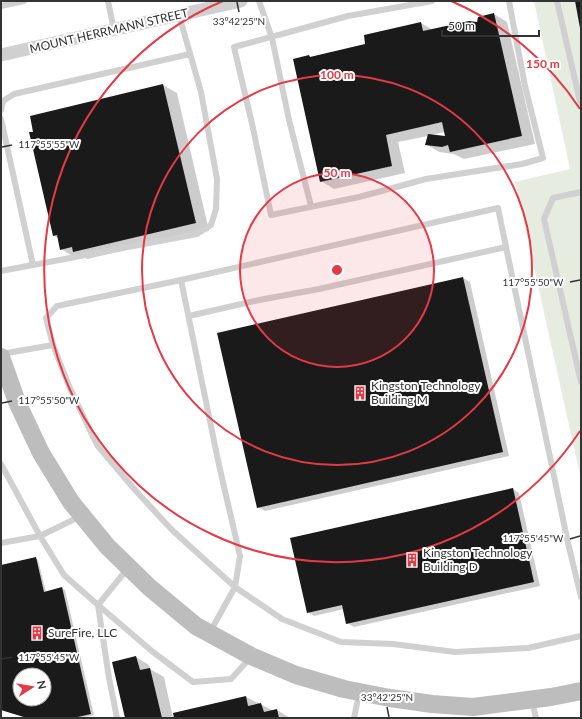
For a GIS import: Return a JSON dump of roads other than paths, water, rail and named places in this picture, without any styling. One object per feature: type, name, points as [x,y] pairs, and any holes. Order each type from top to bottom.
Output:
[{"type":"street","name":"MOUNT HERRMANN STREET","points":[[1,55],[240,1]]},
{"type":"street","points":[[1,356],[16,402],[41,453],[71,502],[107,546],[128,567],[149,587],[196,626],[251,656],[296,675],[344,690],[432,704],[473,706],[532,700],[581,690]]},
{"type":"lane","points":[[1,6],[24,1]]},
{"type":"lane","points":[[108,1],[114,30]]},
{"type":"lane","points":[[259,1],[272,38],[289,120],[311,206]]},
{"type":"lane","points":[[432,1],[348,16],[272,38],[234,47],[271,214],[358,197],[426,179],[522,164],[543,158],[525,86],[509,1]]},
{"type":"lane","points":[[557,1],[581,106]]},
{"type":"lane","points":[[1,271],[196,234],[211,225],[216,209],[216,179],[201,92],[179,15]]},
{"type":"lane","points":[[1,110],[3,101],[14,94],[190,54]]},
{"type":"lane","points":[[1,118],[33,265]]},
{"type":"lane","points":[[581,192],[553,198],[544,219],[581,382]]},
{"type":"lane","points":[[581,597],[498,208],[181,280],[57,306],[46,318],[53,345],[69,386],[97,445],[135,490],[172,530],[236,587],[282,619],[341,642],[393,644],[455,652],[528,648],[581,636]]},
{"type":"lane","points":[[188,316],[259,300],[319,289],[506,247]]},
{"type":"lane","points":[[181,280],[227,502],[240,556],[236,587],[209,633]]},
{"type":"lane","points":[[1,356],[53,345]]},
{"type":"lane","points":[[1,464],[40,536],[64,575],[153,652],[193,682],[231,679],[251,656]]},
{"type":"lane","points":[[1,543],[40,536],[83,516]]},
{"type":"lane","points":[[117,718],[109,678],[98,605],[128,567]]},
{"type":"lane","points":[[354,718],[360,692]]},
{"type":"lane","points":[[532,700],[536,718]]},
{"type":"place","name":"Kingston Technology Building M","points":[[360,393]]},
{"type":"place","name":"Kingston Technology Building D","points":[[412,560]]},
{"type":"place","name":"SureFire, LLC","points":[[37,633]]}]
